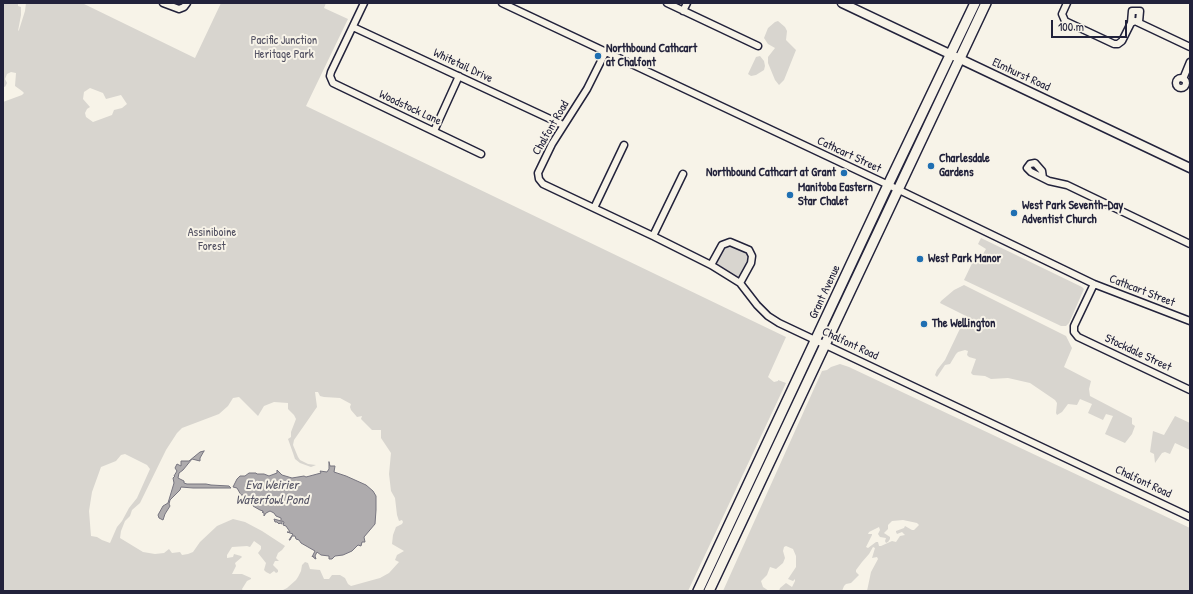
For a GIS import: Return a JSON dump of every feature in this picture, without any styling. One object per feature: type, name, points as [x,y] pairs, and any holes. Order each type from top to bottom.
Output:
[{"type":"main road","name":"Grant Avenue","points":[[709,591],[897,190],[955,57],[975,3]]},
{"type":"main road","name":"Grant Avenue","points":[[698,591],[888,185],[955,57],[986,3]]},
{"type":"street","points":[[163,3],[179,9],[184,7],[187,3]]},
{"type":"street","points":[[353,27],[364,3]]},
{"type":"street","name":"Cathcart Street","points":[[502,3],[1094,284],[1190,321]]},
{"type":"street","points":[[667,3],[758,46]]},
{"type":"street","points":[[683,11],[687,3]]},
{"type":"street","points":[[1067,3],[1062,14],[1066,21],[1114,44],[1118,44],[1122,41],[1131,23],[1132,11],[1140,11],[1139,22]]},
{"type":"street","name":"Elmhurst Road","points":[[846,4],[1190,168]]},
{"type":"street","points":[[1131,23],[1135,21],[1139,22],[1190,47]]},
{"type":"street","name":"Whitetail Drive","points":[[353,27],[563,126]]},
{"type":"street","name":"Woodstock Lane","points":[[353,27],[332,72],[331,80],[336,86],[481,154]]},
{"type":"street","name":"Chalfont Road","points":[[605,53],[587,88],[552,144],[538,173],[539,179],[543,184],[653,236],[710,265],[740,283],[757,305],[768,316],[786,327],[1190,517]]},
{"type":"street","points":[[1183,79],[1190,62]]},
{"type":"street","points":[[434,131],[459,76]]},
{"type":"street","points":[[594,208],[624,145]]},
{"type":"street","points":[[653,236],[682,174]]},
{"type":"street","points":[[1043,178],[1067,185],[1190,244]]},
{"type":"street","points":[[710,265],[722,245],[730,242],[749,250],[752,256],[751,263],[740,283]]},
{"type":"street","name":"Stockdale Street","points":[[1094,284],[1074,326],[1074,332],[1078,337],[1190,390]]},
{"type":"green space","name":"Assiniboine Forest","points":[[3,3],[18,3],[18,6],[21,7],[18,31],[25,11],[26,3],[82,3],[195,58],[221,3],[326,3],[324,8],[348,19],[306,106],[786,337],[768,377],[774,382],[778,380],[786,383],[688,591],[281,591],[296,580],[301,571],[302,565],[305,562],[308,563],[310,569],[320,570],[324,579],[329,579],[332,575],[340,575],[345,578],[351,586],[380,578],[389,573],[399,562],[395,560],[397,555],[404,551],[392,544],[396,527],[403,522],[402,520],[399,521],[395,498],[391,491],[389,474],[391,453],[381,438],[381,430],[372,430],[361,419],[362,416],[357,417],[351,410],[351,404],[340,398],[320,396],[318,392],[315,392],[317,407],[294,440],[293,445],[300,460],[308,464],[316,465],[311,467],[300,463],[295,459],[288,439],[291,437],[291,432],[296,419],[288,409],[288,403],[274,402],[264,406],[258,416],[239,397],[233,398],[228,406],[219,414],[182,428],[177,433],[166,450],[140,503],[132,510],[121,531],[120,538],[143,552],[155,554],[164,553],[169,549],[172,553],[180,552],[182,555],[193,552],[200,542],[217,526],[233,519],[245,522],[285,546],[278,553],[276,558],[279,561],[275,561],[273,565],[278,572],[276,573],[274,571],[270,574],[264,570],[266,563],[258,553],[261,546],[254,541],[250,547],[232,547],[227,555],[227,558],[233,557],[234,554],[242,557],[235,563],[236,566],[232,574],[242,574],[251,578],[242,589],[243,591],[3,591],[3,102],[24,93],[15,86],[16,73],[11,72],[7,74],[5,79],[7,83],[5,87],[3,86]],"holes":[[[90,88],[103,93],[106,99],[121,95],[127,104],[122,108],[114,110],[112,115],[93,122],[86,117],[85,113],[90,107],[83,99],[84,92]],[[125,454],[147,465],[150,469],[137,498],[117,527],[110,543],[91,536],[89,511],[92,492],[101,467],[116,461],[121,455]]]},
{"type":"green space","points":[[778,21],[787,31],[786,40],[796,50],[784,80],[779,85],[775,80],[768,63],[768,57],[775,48],[768,44],[764,38],[768,28]]},
{"type":"green space","points":[[760,56],[764,61],[764,70],[751,76],[748,74],[756,57]]},
{"type":"green space","points":[[981,238],[1084,289],[1069,323],[1066,326],[1061,326],[964,280],[977,253],[982,256],[986,249],[978,244]]},
{"type":"green space","points":[[730,243],[746,251],[749,255],[750,259],[742,276],[738,277],[719,268],[716,263],[717,256],[722,247]]},
{"type":"green space","points":[[964,285],[1066,336],[1072,348],[1064,367],[1091,381],[1089,389],[1090,396],[1132,418],[1132,424],[1135,426],[1132,434],[1125,443],[1105,434],[1113,416],[1106,414],[1103,420],[1088,413],[1092,404],[1080,399],[1077,405],[1068,404],[1062,412],[1057,415],[1057,403],[1055,400],[1030,383],[1008,378],[991,379],[985,376],[973,375],[971,373],[976,359],[967,355],[968,351],[965,350],[958,352],[950,364],[945,365],[937,377],[935,375],[937,370],[945,360],[966,316],[940,303],[954,290]]},
{"type":"green space","points":[[840,364],[849,367],[1190,528],[1190,591],[867,591],[871,572],[878,559],[877,557],[872,558],[875,548],[873,547],[856,570],[859,575],[851,583],[846,584],[842,591],[779,591],[780,588],[786,583],[792,587],[795,581],[795,579],[793,581],[788,579],[796,567],[796,556],[793,549],[786,546],[784,547],[783,551],[785,558],[783,563],[776,569],[770,567],[767,575],[761,581],[763,587],[769,591],[723,591],[822,371]],"holes":[[[903,520],[917,523],[919,525],[914,530],[905,526],[904,528],[896,531],[897,534],[902,532],[905,535],[900,536],[896,542],[892,541],[881,546],[879,546],[878,542],[876,542],[868,548],[866,547],[872,535],[868,534],[869,532],[879,527],[880,530],[878,534],[880,537],[886,538],[886,543],[890,537],[884,533],[892,521]]]},
{"type":"green space","points":[[1175,416],[1190,423],[1190,450],[1175,443],[1170,454],[1165,452],[1162,453],[1155,463],[1154,454],[1150,452],[1153,431],[1164,435]]},
{"type":"water","points":[[204,451],[200,461],[192,459],[179,473],[178,478],[187,484],[229,486],[231,488],[181,487],[170,500],[170,506],[163,520],[159,518],[158,515],[163,506],[168,503],[174,483],[173,478],[177,471],[175,468],[177,464],[181,466],[181,461],[189,461],[200,452]]},
{"type":"water","name":"Eva Weirier Waterfowl Pond","points":[[329,462],[330,466],[335,466],[334,472],[366,485],[376,496],[375,524],[364,537],[365,542],[362,542],[361,546],[358,545],[352,551],[343,555],[335,556],[332,559],[329,559],[329,556],[321,555],[317,552],[315,556],[316,559],[313,556],[312,557],[315,551],[301,543],[295,536],[292,536],[289,540],[293,534],[287,532],[290,532],[286,526],[283,525],[284,522],[282,521],[282,524],[279,524],[275,522],[274,519],[281,521],[281,518],[270,511],[264,516],[263,511],[253,506],[251,499],[247,499],[244,495],[241,495],[237,488],[233,487],[240,476],[245,476],[249,473],[264,474],[269,476],[277,473],[277,470],[282,475],[292,478],[306,477],[321,473],[320,471],[327,472],[329,469]]},
{"type":"place","name":"Northbound Cathcart at Chalfont","points":[[598,56]]},
{"type":"place","name":"Charlesdale Gardens","points":[[931,166]]},
{"type":"place","name":"Northbound Cathcart at Grant","points":[[844,173]]},
{"type":"place","name":"Manitoba Eastern Star Chalet","points":[[790,195]]},
{"type":"place","name":"West Park Seventh-Day Adventist Church","points":[[1014,213]]},
{"type":"place","name":"West Park Manor","points":[[920,259]]},
{"type":"place","name":"The Wellington","points":[[924,324]]},
{"type":"park label","name":"Pacific Junction Heritage Park","points":[[284,48]]}]
